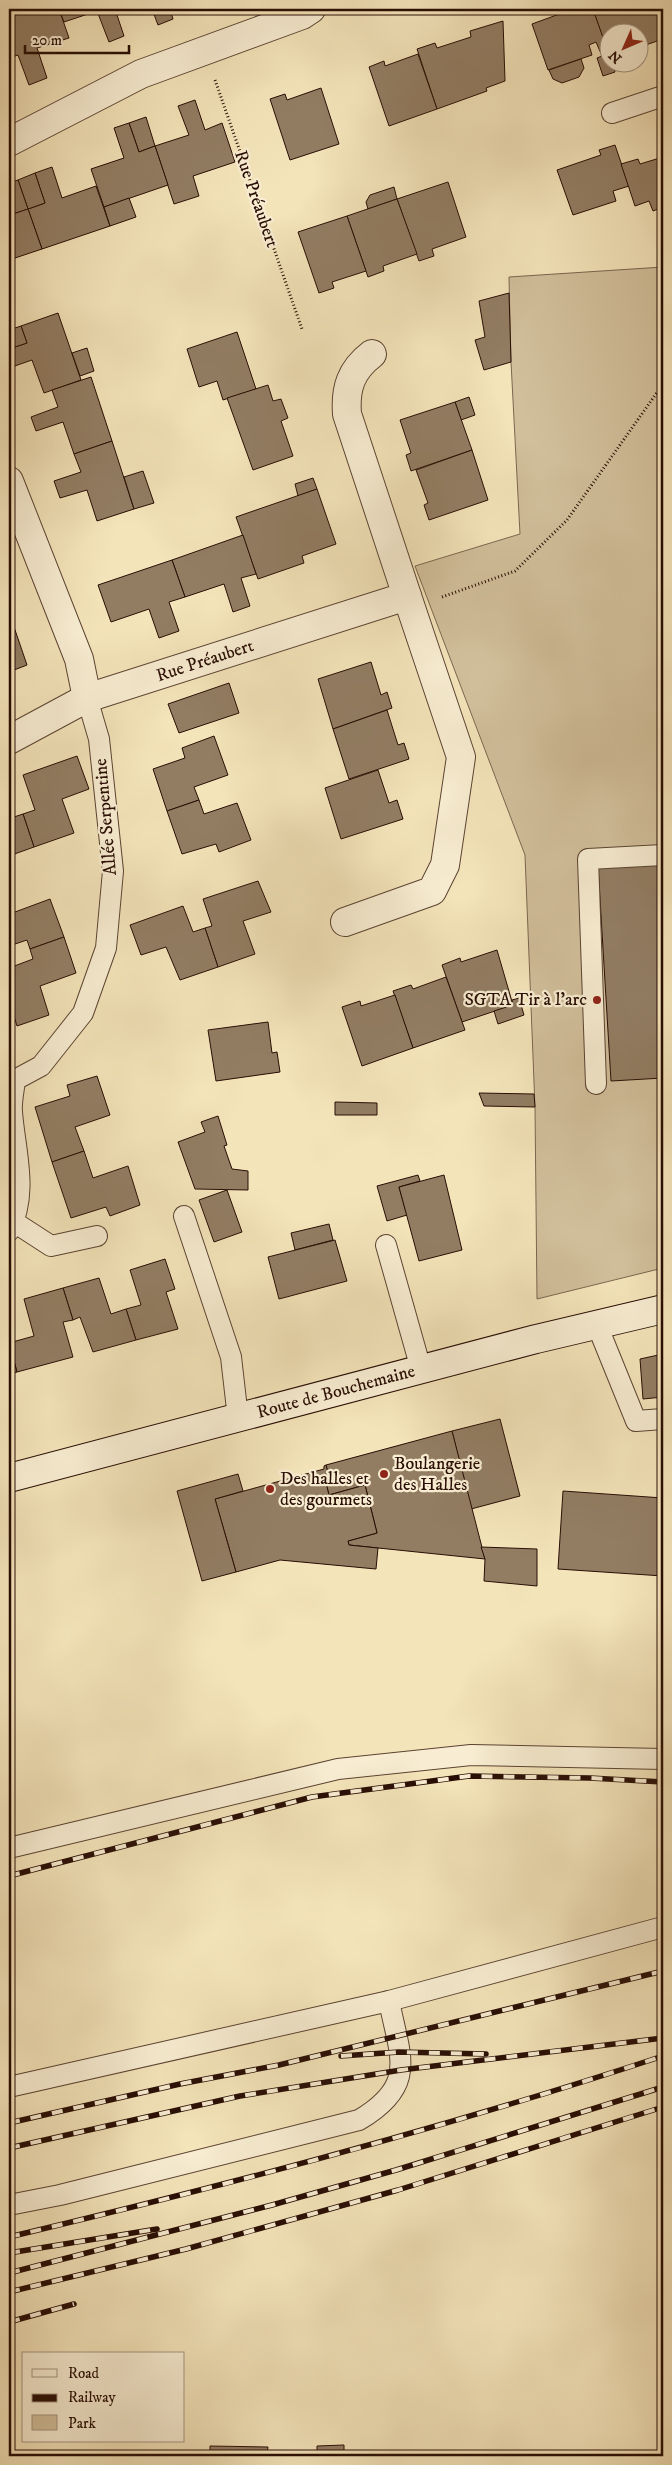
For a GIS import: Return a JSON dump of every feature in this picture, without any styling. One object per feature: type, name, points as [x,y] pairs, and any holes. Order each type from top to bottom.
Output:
[{"type":"street","points":[[9,142],[141,74],[302,15],[310,9]]},
{"type":"street","points":[[345,922],[432,891],[445,864],[461,757],[347,414],[348,386],[353,373],[361,362],[372,354]]},
{"type":"street","points":[[9,481],[79,659],[87,698]]},
{"type":"street","name":"Rue Préaubert","points":[[9,740],[87,698],[407,596]]},
{"type":"street","name":"Route de Bouchemaine","points":[[9,1478],[421,1369],[663,1309]]},
{"type":"lane","points":[[612,113],[663,96]]},
{"type":"lane","name":"Allée Serpentine","points":[[11,1226],[21,1176],[12,1109],[15,1080],[41,1066],[83,1013],[106,948],[112,871],[99,739],[87,698]]},
{"type":"lane","points":[[596,1084],[588,859],[663,855]]},
{"type":"lane","points":[[184,1216],[231,1356],[238,1418]]},
{"type":"lane","points":[[11,1226],[51,1246],[96,1236]]},
{"type":"lane","points":[[386,1245],[421,1369]]},
{"type":"lane","points":[[596,1325],[636,1421],[663,1419]]},
{"type":"lane","points":[[9,1848],[338,1769],[471,1755],[663,1759]]},
{"type":"lane","points":[[9,2087],[389,2001],[663,1926]]},
{"type":"lane","points":[[9,2204],[60,2194],[358,2120],[376,2110],[391,2095],[398,2084],[401,2070],[389,2001]]},
{"type":"path","name":"Rue Préaubert","points":[[214,77],[302,329]]},
{"type":"path","points":[[441,597],[515,572],[568,520],[663,384]]},
{"type":"green space","points":[[663,267],[663,1268],[537,1299],[535,1107],[525,855],[415,566],[520,534],[511,362],[509,277]]},
{"type":"building","points":[[26,9],[59,9],[69,38],[37,48],[47,78],[29,85],[18,55],[9,58],[9,14]]},
{"type":"building","points":[[59,9],[115,9],[124,36],[109,42],[97,11],[64,22]]},
{"type":"building","points":[[152,9],[170,9],[173,19],[158,25]]},
{"type":"building","points":[[573,9],[593,9],[600,28],[600,51],[596,42],[589,45],[592,55],[548,70],[532,24]]},
{"type":"building","points":[[593,9],[658,9],[663,20],[663,39],[650,44],[650,22],[600,22],[600,29]]},
{"type":"building","points":[[503,21],[505,81],[486,88],[487,91],[437,109],[417,49],[435,43],[437,48],[471,37],[470,31]]},
{"type":"building","points":[[418,54],[437,109],[389,126],[369,67],[384,61],[385,66]]},
{"type":"building","points":[[581,59],[584,68],[579,77],[562,83],[553,79],[549,70]]},
{"type":"building","points":[[602,72],[615,72],[603,76]]},
{"type":"building","points":[[321,88],[339,144],[290,160],[270,99],[285,94],[287,100]]},
{"type":"building","points":[[195,100],[205,130],[222,123],[235,162],[193,176],[199,196],[174,204],[155,146],[189,135],[178,106]]},
{"type":"building","points":[[146,117],[155,146],[139,152],[129,123]]},
{"type":"building","points":[[129,123],[139,152],[155,146],[168,185],[104,207],[91,169],[124,158],[114,128]]},
{"type":"building","points":[[615,145],[629,186],[613,191],[616,201],[573,215],[557,170],[601,155],[599,150]]},
{"type":"building","points":[[663,157],[663,207],[653,211],[649,201],[635,206],[621,164],[638,159],[640,164]]},
{"type":"building","points":[[52,167],[62,198],[96,186],[110,226],[42,249],[28,209],[45,203],[35,173]]},
{"type":"building","points":[[35,173],[45,203],[28,209],[18,180]]},
{"type":"building","points":[[18,180],[28,209],[10,215],[9,183]]},
{"type":"building","points":[[448,182],[466,237],[432,249],[434,256],[419,261],[397,199]]},
{"type":"building","points":[[394,187],[397,199],[368,209],[366,202],[370,195]]},
{"type":"building","points":[[129,198],[136,217],[110,226],[104,207]]},
{"type":"building","points":[[397,199],[417,254],[383,266],[384,271],[368,277],[347,216]]},
{"type":"building","points":[[28,209],[42,249],[9,260],[9,211],[10,215]]},
{"type":"building","points":[[347,216],[366,271],[332,282],[334,288],[319,293],[298,232]]},
{"type":"building","points":[[509,293],[511,362],[484,370],[475,340],[485,337],[479,301]]},
{"type":"building","points":[[58,313],[81,380],[44,393],[32,360],[9,368],[9,349],[27,343],[21,326]]},
{"type":"building","points":[[21,326],[27,343],[9,349],[9,330]]},
{"type":"building","points":[[237,332],[256,389],[223,400],[217,381],[199,387],[187,349]]},
{"type":"building","points":[[87,348],[94,371],[80,376],[72,353]]},
{"type":"building","points":[[91,377],[112,441],[74,454],[63,422],[36,431],[31,417],[58,407],[52,390]]},
{"type":"building","points":[[268,385],[273,401],[281,399],[288,418],[281,421],[293,456],[253,470],[227,398]]},
{"type":"building","points":[[469,397],[475,415],[461,420],[455,402]]},
{"type":"building","points":[[455,402],[472,450],[411,471],[406,455],[411,453],[400,420]]},
{"type":"building","points":[[112,441],[134,509],[97,521],[87,490],[60,498],[54,481],[81,472],[74,454]]},
{"type":"building","points":[[472,450],[488,500],[429,520],[424,505],[428,503],[416,470]]},
{"type":"building","points":[[143,471],[154,503],[134,509],[124,477]]},
{"type":"building","points":[[313,478],[317,489],[298,496],[295,484]]},
{"type":"building","points":[[317,489],[336,544],[302,556],[304,563],[258,579],[236,517]]},
{"type":"building","points":[[243,535],[256,574],[241,578],[250,606],[233,612],[224,584],[185,597],[172,560]]},
{"type":"building","points":[[172,560],[185,597],[169,602],[179,631],[159,638],[149,609],[111,622],[98,585]]},
{"type":"building","points":[[14,627],[27,665],[9,672],[9,629]]},
{"type":"building","points":[[371,662],[381,695],[387,692],[392,708],[333,729],[318,679]]},
{"type":"building","points":[[229,683],[239,713],[179,733],[168,704]]},
{"type":"building","points":[[387,710],[398,745],[404,743],[409,759],[349,779],[333,729]]},
{"type":"building","points":[[214,736],[228,775],[194,787],[199,800],[167,811],[153,769],[185,758],[182,748]]},
{"type":"building","points":[[77,756],[89,789],[62,799],[74,833],[34,847],[23,814],[35,810],[23,775]]},
{"type":"building","points":[[378,770],[389,803],[397,800],[403,819],[341,839],[325,788]]},
{"type":"building","points":[[199,800],[204,814],[237,803],[251,840],[219,852],[216,844],[182,854],[167,811]]},
{"type":"building","points":[[9,802],[14,817],[23,814],[34,847],[9,856]]},
{"type":"building","points":[[663,862],[663,1078],[611,1081],[598,866]]},
{"type":"building","points":[[258,881],[271,912],[243,921],[255,954],[218,967],[205,928],[212,926],[203,899]]},
{"type":"building","points":[[9,892],[15,912],[50,899],[64,937],[30,949],[27,940],[9,946]]},
{"type":"building","points":[[183,906],[193,932],[205,928],[218,967],[180,980],[166,947],[141,955],[130,925]]},
{"type":"building","points":[[64,937],[76,973],[40,986],[49,1015],[17,1026],[9,1000],[9,968],[33,959],[30,949]]},
{"type":"building","points":[[497,950],[513,1005],[462,1022],[442,965],[460,958],[461,962]]},
{"type":"building","points":[[446,977],[465,1030],[413,1048],[393,991],[411,985],[413,989]]},
{"type":"building","points":[[395,995],[413,1048],[362,1066],[342,1007],[360,1001],[361,1006]]},
{"type":"building","points":[[519,998],[524,1015],[498,1024],[494,1011],[513,1005],[512,1000]]},
{"type":"building","points":[[268,1022],[272,1053],[277,1052],[280,1072],[216,1081],[208,1030]]},
{"type":"building","points":[[97,1076],[110,1115],[75,1127],[84,1151],[52,1162],[35,1107],[70,1096],[67,1085]]},
{"type":"building","points":[[479,1093],[534,1094],[535,1107],[484,1106]]},
{"type":"building","points":[[335,1102],[377,1103],[377,1115],[335,1115]]},
{"type":"building","points":[[218,1116],[227,1145],[224,1146],[232,1169],[248,1171],[248,1190],[195,1189],[178,1142],[205,1132],[201,1122]]},
{"type":"building","points":[[84,1151],[93,1178],[128,1166],[140,1205],[110,1216],[106,1207],[71,1218],[52,1162]]},
{"type":"building","points":[[418,1175],[420,1181],[399,1187],[407,1215],[387,1221],[377,1186]]},
{"type":"building","points":[[444,1175],[462,1250],[419,1261],[399,1187]]},
{"type":"building","points":[[227,1190],[242,1232],[214,1242],[199,1200]]},
{"type":"building","points":[[329,1224],[333,1240],[295,1250],[291,1233]]},
{"type":"building","points":[[335,1240],[347,1281],[279,1299],[268,1257]]},
{"type":"building","points":[[165,1259],[175,1289],[166,1292],[178,1329],[136,1340],[126,1309],[141,1305],[130,1270]]},
{"type":"building","points":[[99,1278],[111,1314],[126,1309],[136,1340],[93,1352],[80,1317],[73,1320],[63,1288]]},
{"type":"building","points":[[63,1288],[73,1320],[63,1322],[73,1357],[17,1372],[9,1343],[34,1336],[24,1299]]},
{"type":"building","points":[[9,1343],[17,1372],[9,1375]]},
{"type":"building","points":[[663,1354],[663,1397],[643,1399],[640,1359]]},
{"type":"building","points":[[500,1419],[520,1496],[471,1509],[452,1431]]},
{"type":"building","points":[[452,1431],[485,1559],[349,1545],[348,1541],[377,1533],[365,1485],[329,1495],[324,1475],[328,1473],[326,1465]]},
{"type":"building","points":[[326,1465],[328,1473],[324,1475],[329,1495],[365,1485],[377,1533],[348,1541],[349,1545],[378,1548],[376,1569],[280,1560],[236,1572],[215,1499],[324,1469]]},
{"type":"building","points":[[238,1474],[243,1491],[215,1499],[236,1572],[202,1581],[177,1491]]},
{"type":"building","points":[[563,1491],[663,1498],[663,1576],[558,1569]]},
{"type":"building","points":[[481,1547],[537,1549],[537,1586],[484,1581],[485,1559]]},
{"type":"building","points":[[344,2445],[344,2456],[317,2456],[317,2446]]},
{"type":"building","points":[[210,2446],[268,2447],[267,2456],[210,2456]]},
{"type":"railway","points":[[9,1876],[312,1797],[469,1776],[590,1778],[663,1782]]},
{"type":"railway","points":[[9,2123],[180,2084],[279,2065],[663,1971]]},
{"type":"railway","points":[[9,2148],[240,2096],[401,2070],[663,2038]]},
{"type":"railway","points":[[341,2056],[399,2052],[486,2054]]},
{"type":"railway","points":[[9,2237],[174,2197],[338,2154],[501,2107],[663,2056]]},
{"type":"railway","points":[[9,2273],[272,2205],[396,2170],[663,2087]]},
{"type":"railway","points":[[9,2292],[186,2249],[398,2190],[663,2107]]},
{"type":"railway","points":[[9,2253],[157,2229]]},
{"type":"railway","points":[[9,2322],[74,2304]]},
{"type":"place","name":"SGTA Tir à l’arc","points":[[597,1000]]},
{"type":"place","name":"Boulangerie des Halles","points":[[384,1474]]},
{"type":"place","name":"Des halles et des gourmets","points":[[270,1489]]}]
